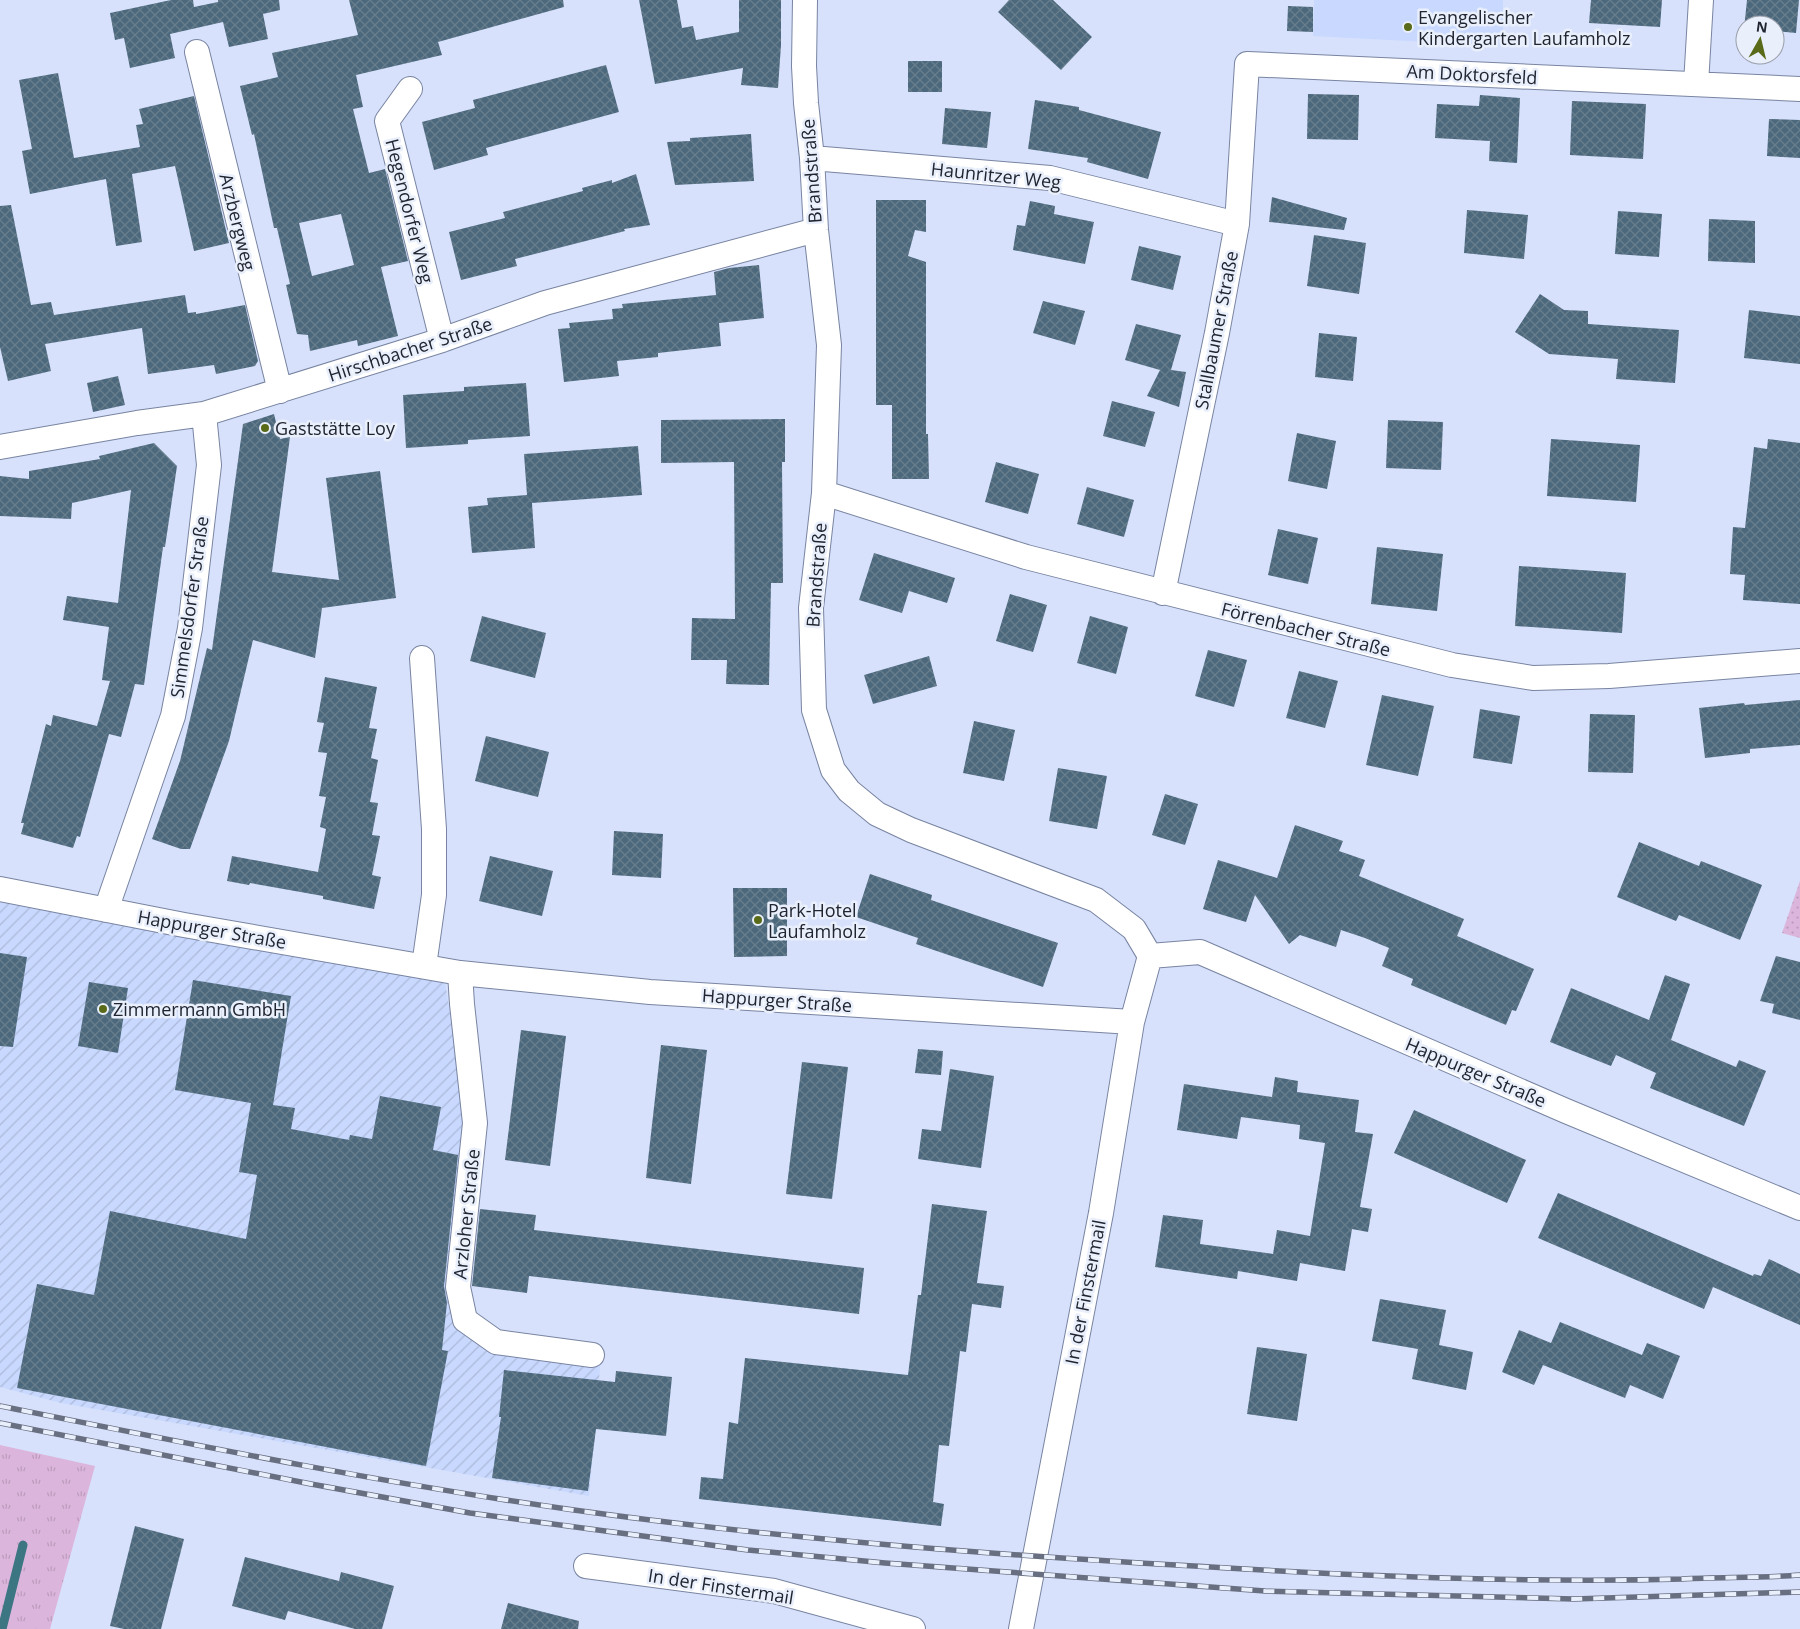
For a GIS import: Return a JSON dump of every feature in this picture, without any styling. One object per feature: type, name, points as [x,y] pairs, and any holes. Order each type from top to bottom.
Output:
[{"type":"street","name":"Brandstraße","points":[[805,0],[805,75],[816,230],[829,345],[824,493],[811,608],[814,710],[833,770],[849,791],[877,814],[911,830],[1096,900],[1134,929],[1150,956]]},
{"type":"street","points":[[1696,84],[1701,0]]},
{"type":"street","name":"Arzbergweg","points":[[197,52],[280,391]]},
{"type":"street","name":"Am Doktorsfeld","points":[[1247,64],[1800,89]]},
{"type":"street","name":"Stallbaumer Straße","points":[[1163,593],[1217,333],[1237,224],[1247,64]]},
{"type":"street","name":"Hegendorfer Weg","points":[[410,89],[387,121],[442,340]]},
{"type":"street","name":"Haunritzer Weg","points":[[812,158],[1050,178],[1237,224]]},
{"type":"street","name":"Hirschbacher Straße","points":[[0,446],[204,414],[442,340],[544,303],[816,230]]},
{"type":"street","name":"Simmelsdorfer Straße","points":[[106,910],[173,716],[190,628],[208,475],[209,465],[204,414]]},
{"type":"street","name":"Förrenbacher Straße","points":[[824,493],[1026,558],[1452,665],[1533,678],[1609,676],[1800,661]]},
{"type":"street","points":[[422,658],[434,829],[434,895],[424,966]]},
{"type":"street","name":"Happurger Straße","points":[[0,889],[184,925],[460,973],[660,992],[1132,1022]]},
{"type":"street","name":"Happurger Straße","points":[[1150,956],[1200,952],[1566,1111],[1800,1208]]},
{"type":"street","name":"In der Finstermail","points":[[1021,1629],[1101,1213],[1132,1022],[1150,956]]},
{"type":"street","name":"Arzloher Straße","points":[[460,973],[475,1123],[458,1287],[465,1320],[496,1342],[592,1355]]},
{"type":"street","name":"In der Finstermail","points":[[586,1566],[774,1591],[913,1629]]},
{"type":"shaded area","name":"Evangelischer Kindergarten Laufamholz","points":[[1314,0],[1503,0],[1503,46],[1313,36]]},
{"type":"shaded area","points":[[0,899],[444,975],[466,1119],[458,1319],[493,1344],[601,1356],[589,1496],[61,1403],[0,1387]]},
{"type":"green space","points":[[1800,881],[1800,938],[1782,933]]},
{"type":"green space","points":[[0,1445],[95,1466],[50,1629],[0,1629]]},
{"type":"building","points":[[171,0],[193,0],[194,7],[218,2],[218,0],[279,0],[280,10],[263,14],[268,39],[229,47],[223,22],[170,34],[175,58],[130,68],[124,38],[115,40],[110,13]]},
{"type":"building","points":[[349,0],[563,0],[564,7],[438,42],[442,55],[356,75],[363,107],[353,109],[369,173],[385,169],[408,261],[381,267],[398,336],[358,346],[357,340],[310,351],[308,335],[297,334],[286,285],[290,284],[277,228],[274,228],[254,134],[252,135],[240,86],[278,77],[272,53],[358,35]],"holes":[[[341,214],[354,265],[312,276],[299,223]]]},
{"type":"building","points":[[639,0],[677,0],[682,28],[693,26],[696,40],[739,32],[739,0],[781,0],[781,45],[778,88],[741,85],[743,68],[655,84]]},
{"type":"building","points":[[1009,0],[1053,0],[1092,37],[1061,70],[998,12]]},
{"type":"building","points":[[1591,0],[1662,0],[1660,27],[1589,23]]},
{"type":"building","points":[[1747,0],[1799,0],[1796,33],[1785,32],[1785,15],[1745,15]]},
{"type":"building","points":[[1288,6],[1313,7],[1313,32],[1287,31]]},
{"type":"building","points":[[908,61],[942,61],[942,92],[908,92]]},
{"type":"building","points":[[606,65],[619,112],[486,148],[488,155],[434,170],[422,122],[475,108],[473,100]]},
{"type":"building","points":[[58,73],[74,158],[140,147],[136,125],[143,124],[139,109],[194,96],[229,243],[194,251],[175,166],[132,174],[142,242],[116,246],[106,179],[30,194],[22,151],[32,149],[19,80]]},
{"type":"building","points":[[1308,94],[1359,95],[1358,140],[1307,139]]},
{"type":"building","points":[[1480,95],[1520,98],[1517,163],[1489,161],[1490,141],[1435,138],[1437,104],[1479,106]]},
{"type":"building","points":[[1035,100],[1079,107],[1079,110],[1161,132],[1148,179],[1087,162],[1088,158],[1028,149]]},
{"type":"building","points":[[1572,101],[1646,104],[1643,159],[1570,155]]},
{"type":"building","points":[[945,108],[991,112],[987,148],[942,144]]},
{"type":"building","points":[[1769,119],[1800,120],[1800,158],[1767,156]]},
{"type":"building","points":[[751,134],[754,181],[675,185],[667,142],[690,141],[690,138]]},
{"type":"building","points":[[636,174],[650,225],[624,229],[625,231],[515,259],[517,266],[461,280],[449,232],[505,218],[503,212],[583,191],[582,188],[612,180],[612,183]]},
{"type":"building","points":[[1272,197],[1347,218],[1344,230],[1269,222]]},
{"type":"building","points":[[876,200],[926,200],[926,232],[915,230],[908,256],[926,262],[926,434],[928,434],[929,479],[892,479],[892,405],[876,405]]},
{"type":"building","points":[[1030,201],[1055,206],[1054,214],[1094,222],[1085,264],[1013,250],[1017,225],[1025,226]]},
{"type":"building","points":[[11,205],[31,305],[51,302],[54,315],[185,295],[188,313],[196,312],[196,314],[245,305],[258,361],[255,366],[216,374],[214,365],[148,374],[142,328],[45,344],[51,371],[8,381],[0,347],[0,206]]},
{"type":"building","points":[[1467,210],[1528,215],[1524,259],[1464,253]]},
{"type":"building","points":[[1618,211],[1662,214],[1659,257],[1615,254]]},
{"type":"building","points":[[1709,219],[1755,221],[1755,263],[1708,261]]},
{"type":"building","points":[[1314,235],[1366,243],[1359,294],[1307,286]]},
{"type":"building","points":[[1139,246],[1181,256],[1173,290],[1131,280]]},
{"type":"building","points":[[759,265],[764,318],[719,323],[721,346],[658,353],[658,357],[617,361],[619,376],[564,382],[558,329],[570,328],[569,323],[613,319],[612,309],[623,308],[622,304],[716,295],[714,272],[729,268]]},
{"type":"building","points":[[1540,294],[1564,310],[1588,311],[1588,324],[1679,330],[1675,383],[1616,379],[1618,359],[1549,354],[1515,332]]},
{"type":"building","points":[[1043,301],[1085,311],[1075,345],[1033,333]]},
{"type":"building","points":[[1749,310],[1800,316],[1800,364],[1744,358]]},
{"type":"building","points":[[1136,324],[1181,335],[1171,370],[1186,372],[1179,407],[1147,396],[1160,370],[1125,360]]},
{"type":"building","points":[[1319,333],[1357,337],[1353,381],[1315,377]]},
{"type":"building","points":[[118,376],[125,405],[93,412],[87,383]]},
{"type":"building","points":[[526,383],[530,436],[468,440],[468,444],[406,448],[403,395],[464,391],[464,387]]},
{"type":"building","points":[[1112,401],[1155,412],[1145,447],[1103,436]]},
{"type":"building","points":[[274,414],[280,439],[290,437],[272,572],[339,580],[326,478],[380,471],[396,598],[322,608],[315,658],[253,640],[229,741],[190,849],[181,849],[152,839],[180,761],[207,648],[212,650],[243,424]]},
{"type":"building","points":[[785,419],[785,462],[782,462],[783,583],[771,583],[769,685],[726,684],[727,660],[691,660],[692,618],[735,619],[734,462],[661,463],[661,420]]},
{"type":"building","points":[[1388,420],[1443,422],[1441,470],[1386,468]]},
{"type":"building","points":[[1297,433],[1336,441],[1327,489],[1288,481]]},
{"type":"building","points":[[1551,439],[1640,445],[1636,502],[1547,496]]},
{"type":"building","points":[[1768,439],[1800,443],[1800,604],[1743,600],[1745,575],[1730,574],[1733,527],[1745,528],[1754,447],[1767,449]]},
{"type":"building","points":[[154,443],[177,466],[165,547],[163,547],[144,685],[135,684],[121,737],[109,734],[80,837],[77,836],[73,848],[21,834],[24,823],[21,823],[46,724],[51,726],[53,715],[97,726],[110,681],[102,680],[109,627],[63,620],[67,596],[118,603],[131,490],[72,503],[71,519],[0,516],[0,476],[29,479],[29,471],[100,459],[99,456]]},
{"type":"building","points":[[638,446],[642,495],[532,503],[535,548],[472,553],[468,507],[488,505],[487,498],[527,495],[524,454]]},
{"type":"building","points":[[996,462],[1039,474],[1028,514],[985,502]]},
{"type":"building","points":[[1087,487],[1134,500],[1124,537],[1077,524]]},
{"type":"building","points":[[1278,529],[1318,538],[1308,584],[1268,575]]},
{"type":"building","points":[[1377,547],[1443,554],[1437,611],[1371,604]]},
{"type":"building","points":[[874,553],[955,578],[947,603],[909,591],[902,613],[859,600]]},
{"type":"building","points":[[1519,566],[1626,573],[1622,633],[1515,626]]},
{"type":"building","points":[[1010,594],[1047,605],[1033,652],[996,641]]},
{"type":"building","points":[[482,616],[546,633],[535,678],[470,661]]},
{"type":"building","points":[[1090,616],[1128,627],[1116,674],[1077,663]]},
{"type":"building","points":[[1208,650],[1247,660],[1234,707],[1195,696]]},
{"type":"building","points":[[929,656],[937,686],[873,704],[864,675]]},
{"type":"building","points":[[1299,671],[1338,681],[1325,728],[1286,718]]},
{"type":"building","points":[[325,677],[377,687],[369,728],[377,729],[371,758],[378,760],[370,802],[378,803],[372,835],[380,836],[372,875],[381,877],[374,909],[323,899],[323,896],[250,883],[249,885],[227,881],[232,856],[318,872],[326,829],[320,827],[326,797],[319,796],[327,753],[318,752],[324,723],[317,722]]},
{"type":"building","points":[[1382,695],[1434,706],[1418,776],[1366,765]]},
{"type":"building","points":[[1800,700],[1800,745],[1750,749],[1750,753],[1705,758],[1699,708]]},
{"type":"building","points":[[1480,709],[1520,716],[1512,764],[1473,758]]},
{"type":"building","points":[[1590,714],[1635,715],[1633,773],[1588,772]]},
{"type":"building","points":[[974,721],[1015,730],[1004,781],[963,773]]},
{"type":"building","points":[[486,736],[549,752],[538,797],[475,781]]},
{"type":"building","points":[[1058,768],[1107,776],[1097,829],[1049,821]]},
{"type":"building","points":[[1165,794],[1198,804],[1185,845],[1152,835]]},
{"type":"building","points":[[1295,825],[1343,841],[1339,851],[1365,860],[1359,876],[1464,919],[1457,936],[1534,969],[1516,1011],[1512,1010],[1506,1025],[1411,985],[1413,979],[1382,966],[1389,948],[1365,938],[1341,930],[1336,947],[1300,935],[1289,944],[1255,895],[1246,922],[1203,909],[1218,860],[1277,878]]},
{"type":"building","points":[[614,831],[663,834],[661,878],[612,875]]},
{"type":"building","points":[[1639,842],[1699,866],[1701,861],[1762,885],[1740,940],[1679,915],[1676,921],[1617,897]]},
{"type":"building","points":[[490,856],[553,871],[542,916],[479,901]]},
{"type":"building","points":[[870,874],[932,895],[931,900],[1058,943],[1043,987],[916,944],[918,938],[856,917]]},
{"type":"building","points":[[733,888],[787,888],[787,956],[734,957]]},
{"type":"building","points":[[0,953],[27,957],[13,1047],[0,1046]]},
{"type":"building","points":[[1776,956],[1800,962],[1800,1020],[1772,1013],[1774,1004],[1760,1001]]},
{"type":"building","points":[[1665,975],[1690,984],[1671,1040],[1736,1067],[1739,1060],[1766,1071],[1744,1126],[1650,1088],[1656,1073],[1616,1055],[1611,1066],[1550,1042],[1571,988],[1649,1020]]},
{"type":"building","points":[[193,980],[291,996],[273,1105],[295,1108],[291,1129],[349,1140],[350,1135],[372,1139],[380,1096],[441,1107],[433,1150],[458,1155],[444,1286],[447,1303],[442,1350],[448,1351],[426,1466],[17,1388],[37,1284],[94,1295],[110,1211],[246,1239],[257,1175],[239,1172],[251,1103],[175,1090]]},
{"type":"building","points":[[89,982],[128,988],[118,1053],[78,1046]]},
{"type":"building","points":[[521,1030],[566,1036],[550,1166],[505,1160]]},
{"type":"building","points":[[661,1045],[707,1050],[691,1184],[646,1178]]},
{"type":"building","points":[[918,1049],[943,1051],[941,1075],[915,1073]]},
{"type":"building","points":[[802,1062],[848,1067],[832,1199],[786,1194]]},
{"type":"building","points":[[950,1069],[994,1076],[981,1168],[918,1159],[922,1129],[941,1131]]},
{"type":"building","points":[[1275,1077],[1298,1081],[1297,1092],[1359,1100],[1355,1132],[1373,1134],[1360,1207],[1372,1209],[1368,1232],[1352,1229],[1345,1271],[1300,1263],[1297,1281],[1238,1271],[1237,1279],[1155,1267],[1163,1215],[1203,1220],[1200,1244],[1273,1254],[1277,1230],[1310,1236],[1325,1143],[1299,1139],[1300,1125],[1241,1117],[1237,1139],[1177,1130],[1184,1084],[1272,1097]]},
{"type":"building","points":[[1414,1110],[1526,1160],[1507,1203],[1394,1153]]},
{"type":"building","points":[[1558,1193],[1753,1276],[1754,1274],[1761,1276],[1769,1259],[1800,1274],[1800,1325],[1713,1287],[1704,1309],[1538,1238]]},
{"type":"building","points":[[932,1204],[987,1211],[977,1283],[1004,1286],[1001,1308],[972,1304],[966,1352],[960,1351],[949,1446],[939,1445],[933,1502],[944,1504],[941,1526],[699,1499],[701,1477],[723,1479],[729,1422],[738,1424],[745,1358],[908,1375],[918,1295],[921,1295]]},
{"type":"building","points":[[480,1209],[536,1215],[534,1230],[864,1268],[859,1314],[529,1276],[527,1293],[472,1286]]},
{"type":"building","points":[[1380,1299],[1446,1310],[1439,1345],[1473,1352],[1466,1390],[1412,1379],[1418,1349],[1372,1341]]},
{"type":"building","points":[[1560,1322],[1642,1355],[1647,1343],[1680,1356],[1663,1399],[1630,1385],[1625,1398],[1543,1365],[1534,1385],[1502,1372],[1519,1330],[1551,1343]]},
{"type":"building","points":[[1257,1347],[1307,1354],[1297,1421],[1247,1414]]},
{"type":"building","points":[[504,1370],[615,1382],[616,1371],[672,1377],[666,1436],[596,1429],[588,1491],[492,1478],[501,1417],[499,1417]]},
{"type":"building","points":[[135,1526],[184,1539],[161,1629],[124,1629],[110,1626]]},
{"type":"building","points":[[245,1557],[339,1581],[341,1572],[394,1586],[382,1629],[355,1629],[288,1611],[285,1620],[232,1606]]},
{"type":"building","points":[[508,1603],[579,1621],[578,1629],[501,1629]]},
{"type":"waterway","points":[[2,1629],[23,1545]]},
{"type":"railway","points":[[0,1406],[430,1488],[655,1521],[899,1546],[1284,1571],[1511,1580],[1625,1580],[1800,1575]]},
{"type":"railway","points":[[0,1423],[470,1513],[748,1550],[885,1563],[1265,1591],[1574,1599],[1800,1592]]},
{"type":"place","name":"Evangelischer Kindergarten Laufamholz","points":[[1408,27]]},
{"type":"place","name":"Gaststätte Loy","points":[[265,428]]},
{"type":"place","name":"Park-Hotel Laufamholz","points":[[758,920]]},
{"type":"place","name":"Zimmermann GmbH","points":[[103,1009]]}]
